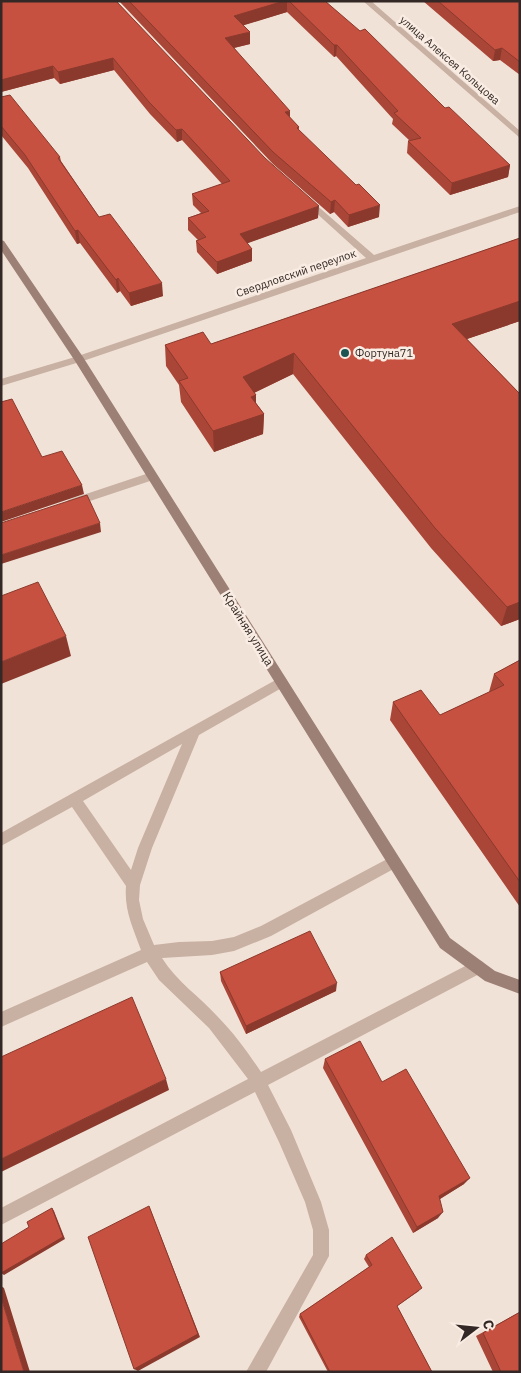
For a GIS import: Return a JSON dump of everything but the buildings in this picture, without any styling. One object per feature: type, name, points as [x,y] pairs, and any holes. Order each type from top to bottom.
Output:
[{"type":"main road","name":"Крайняя улица","points":[[1,243],[79,359],[445,943],[490,976],[520,987]]},
{"type":"street","name":"улица Алексея Кольцова","points":[[366,1],[520,136]]},
{"type":"street","points":[[299,193],[373,259]]},
{"type":"street","name":"Свердловский переулок","points":[[1,383],[79,359],[520,209]]},
{"type":"street","points":[[60,507],[152,476]]},
{"type":"street","points":[[1,840],[281,682]]},
{"type":"street","points":[[194,731],[145,848],[133,885],[132,900],[136,919],[150,953],[164,975],[214,1023],[235,1048],[258,1082],[313,1202],[321,1230],[321,1256],[267,1355],[255,1372]]},
{"type":"street","points":[[74,799],[133,885]]},
{"type":"street","points":[[1,1020],[150,953],[234,944],[266,931],[394,862]]},
{"type":"street","points":[[1,1217],[478,967]]},
{"type":"place","name":"Фортуна71","points":[[345,353]]}]
